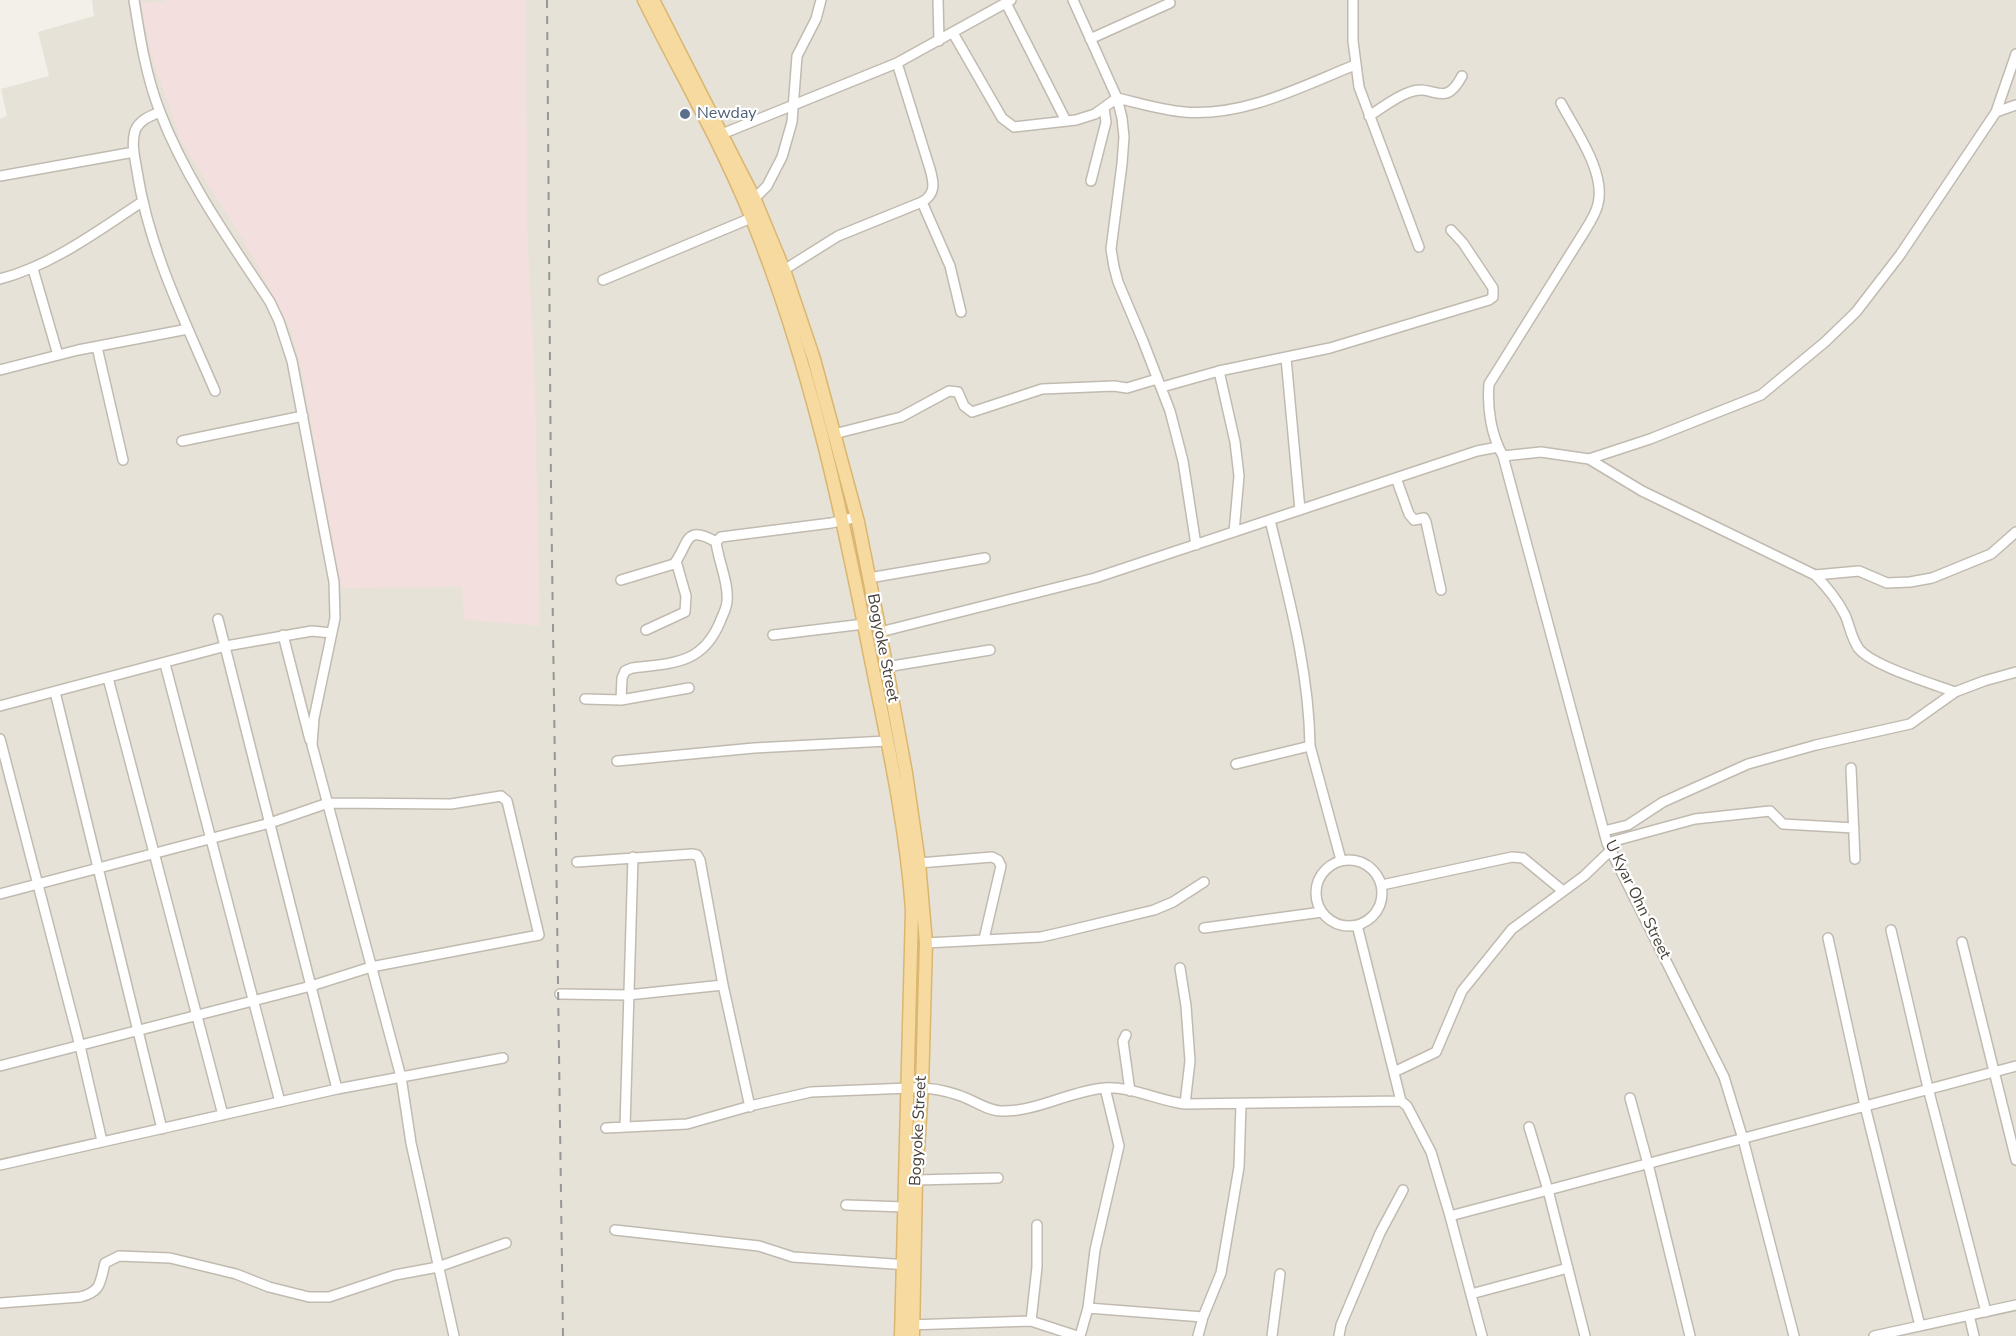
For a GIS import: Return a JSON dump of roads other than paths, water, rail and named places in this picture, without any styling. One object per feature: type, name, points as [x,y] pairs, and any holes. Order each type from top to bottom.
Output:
[{"type":"main road","name":"Bogyoke Street","points":[[644,0],[658,18],[750,202],[814,359],[857,517],[880,632],[906,773],[919,863],[926,943],[922,1087],[908,1265],[907,1331]]},
{"type":"main road","name":"Bogyoke Street","points":[[653,0],[658,18]]},
{"type":"main road","name":"Bogyoke Street","points":[[779,274],[842,520],[897,792],[909,875],[912,910],[904,1207],[908,1265]]},
{"type":"street","points":[[134,0],[145,62],[160,112],[190,174],[279,321],[292,362],[334,582],[335,618],[314,718],[312,745]]},
{"type":"street","points":[[750,202],[767,186],[777,171],[789,134],[795,103],[797,56],[816,19],[821,0]]},
{"type":"street","points":[[938,0],[939,41]]},
{"type":"street","points":[[1073,0],[1117,98],[1122,118],[1124,137],[1112,241],[1113,258],[1118,282],[1160,383],[1183,461],[1196,545]]},
{"type":"street","points":[[1353,0],[1355,65],[1362,98],[1419,247]]},
{"type":"street","points":[[718,135],[897,63],[1009,2],[1066,121]]},
{"type":"street","points":[[1090,39],[1170,3]]},
{"type":"street","points":[[953,33],[1002,118],[1009,125],[1019,127],[1087,117],[1117,98],[1184,112],[1219,112],[1249,106],[1355,65]]},
{"type":"street","points":[[1589,459],[1650,439],[1761,395],[1825,342],[1856,312],[1900,255],[1996,112],[2016,54]]},
{"type":"street","points":[[779,274],[838,236],[922,202],[932,192],[932,175],[897,63]]},
{"type":"street","points":[[1369,116],[1411,91],[1440,94],[1451,91],[1455,89],[1462,76]]},
{"type":"street","name":"U Kyar Ohn Street","points":[[1561,103],[1596,171],[1600,190],[1599,202],[1596,213],[1489,384],[1489,413],[1498,447],[1503,456],[1609,847],[1724,1077],[1743,1139],[1794,1336]]},
{"type":"street","points":[[1996,112],[2016,105]]},
{"type":"street","points":[[1091,181],[1106,122],[1104,108]]},
{"type":"street","points":[[160,112],[146,118],[136,128],[133,141],[142,202],[155,247],[215,391]]},
{"type":"street","points":[[0,176],[134,152]]},
{"type":"street","points":[[0,279],[33,269],[142,202]]},
{"type":"street","points":[[922,202],[950,266],[961,312]]},
{"type":"street","points":[[603,280],[756,216]]},
{"type":"street","points":[[834,434],[902,417],[949,391],[958,393],[964,406],[972,412],[1042,389],[1114,386],[1127,388],[1160,383],[1330,348],[1489,300],[1493,297],[1493,288],[1463,243],[1451,230]]},
{"type":"street","points":[[33,269],[58,356]]},
{"type":"street","points":[[0,370],[188,328]]},
{"type":"street","points":[[97,347],[123,459]]},
{"type":"street","points":[[1286,358],[1300,510]]},
{"type":"street","points":[[1219,371],[1235,442],[1239,476],[1234,532]]},
{"type":"street","points":[[182,441],[303,416]]},
{"type":"street","points":[[880,632],[1095,578],[1477,451],[1498,447]]},
{"type":"street","points":[[1503,456],[1541,452],[1589,459],[1642,491],[1815,575],[1833,594],[1845,616],[1852,637],[1861,651],[1906,675],[1955,692]]},
{"type":"street","points":[[1396,478],[1409,514],[1414,520],[1424,518],[1426,522],[1442,590]]},
{"type":"street","points":[[716,542],[721,537],[831,523],[857,517]]},
{"type":"street","points":[[1270,520],[1306,680],[1310,709],[1310,746],[1341,860]]},
{"type":"street","points":[[1815,575],[1839,571],[1859,571],[1887,583],[1932,578],[1991,554],[2016,532]]},
{"type":"street","points":[[621,580],[674,564],[687,538],[692,535],[706,536],[716,542],[728,599],[713,638],[698,653],[678,662],[625,671],[622,678],[621,700]]},
{"type":"street","points":[[869,578],[985,558]]},
{"type":"street","points":[[646,630],[685,612],[686,596],[676,561]]},
{"type":"street","points":[[218,619],[337,1089]]},
{"type":"street","points":[[773,635],[864,624]]},
{"type":"street","points":[[0,706],[226,646],[312,631],[331,633]]},
{"type":"street","points":[[283,635],[400,1077],[411,1143],[454,1336]]},
{"type":"street","points":[[886,667],[990,650]]},
{"type":"street","points":[[165,664],[280,1102]]},
{"type":"street","points":[[1604,831],[1628,825],[1663,802],[1748,764],[1816,745],[1910,724],[1955,692],[2016,672]]},
{"type":"street","points":[[108,678],[223,1115]]},
{"type":"street","points":[[585,699],[621,700],[689,688]]},
{"type":"street","points":[[55,692],[162,1130]]},
{"type":"street","points":[[0,739],[80,1046],[102,1141]]},
{"type":"street","points":[[617,761],[754,748],[887,741]]},
{"type":"street","points":[[1236,764],[1310,746]]},
{"type":"street","points":[[1851,768],[1855,859]]},
{"type":"street","points":[[0,894],[270,823],[328,803],[451,804],[501,796],[507,801],[539,935],[371,967],[311,986],[0,1066]]},
{"type":"street","points":[[1394,1072],[1436,1052],[1462,991],[1512,929],[1584,876],[1609,847],[1695,819],[1770,811],[1783,824],[1854,828]]},
{"type":"street","points":[[577,862],[697,855],[700,860],[723,985],[750,1107]]},
{"type":"street","points":[[625,1128],[633,857]]},
{"type":"street","points":[[919,863],[992,857],[998,860],[1001,866],[984,939]]},
{"type":"street","points":[[1382,885],[1512,857],[1523,858],[1563,891]]},
{"type":"street","points":[[1354,859],[1366,864],[1376,873],[1382,885],[1382,898],[1378,910],[1369,920],[1357,925],[1344,926],[1332,921],[1322,912],[1317,901],[1316,888],[1321,875],[1329,866],[1341,860],[1354,859]]},
{"type":"street","points":[[926,943],[1041,936],[1154,910],[1180,898],[1204,882]]},
{"type":"street","points":[[1204,928],[1322,912]]},
{"type":"street","points":[[1357,925],[1401,1101],[1407,1106],[1431,1152],[1482,1336]]},
{"type":"street","points":[[1891,930],[1928,1088],[1986,1312]]},
{"type":"street","points":[[1828,938],[1865,1106],[1920,1326]]},
{"type":"street","points":[[1962,942],[2016,1160]]},
{"type":"street","points":[[1180,968],[1186,1006],[1190,1061],[1185,1104]]},
{"type":"street","points":[[560,994],[628,995],[723,985]]},
{"type":"street","points":[[1126,1035],[1123,1041],[1130,1091]]},
{"type":"street","points":[[0,1165],[337,1089],[503,1058]]},
{"type":"street","points":[[1450,1216],[2016,1066]]},
{"type":"street","points":[[606,1128],[687,1124],[811,1092],[922,1087],[958,1095],[999,1111],[1020,1109],[1105,1088],[1130,1091],[1185,1104],[1401,1101]]},
{"type":"street","points":[[907,1331],[1031,1321],[1078,1336],[1088,1308],[1095,1250],[1119,1146],[1105,1088]]},
{"type":"street","points":[[1630,1098],[1690,1336]]},
{"type":"street","points":[[1198,1336],[1203,1317],[1221,1273],[1239,1167],[1241,1104]]},
{"type":"street","points":[[1529,1127],[1548,1190],[1585,1336]]},
{"type":"street","points":[[916,1180],[998,1178]]},
{"type":"street","points":[[1339,1336],[1341,1326],[1380,1233],[1403,1190]]},
{"type":"street","points":[[846,1205],[904,1207]]},
{"type":"street","points":[[1031,1321],[1037,1267],[1037,1225]]},
{"type":"street","points":[[615,1230],[759,1246],[793,1257],[908,1265]]},
{"type":"street","points":[[0,1303],[93,1294],[99,1286],[105,1263],[119,1256],[170,1258],[236,1274],[269,1287],[309,1297],[329,1297],[395,1275],[438,1267],[506,1243]]},
{"type":"street","points":[[1471,1294],[1568,1268]]},
{"type":"street","points":[[1272,1336],[1280,1274]]},
{"type":"street","points":[[1874,1336],[1893,1334],[2016,1305]]},
{"type":"street","points":[[1088,1308],[1203,1317]]},
{"type":"street","points":[[1969,1315],[1974,1336]]},
{"type":"railway","points":[[547,0],[551,487],[563,1336]]},
{"type":"place","name":"Newday","points":[[685,114]]}]
